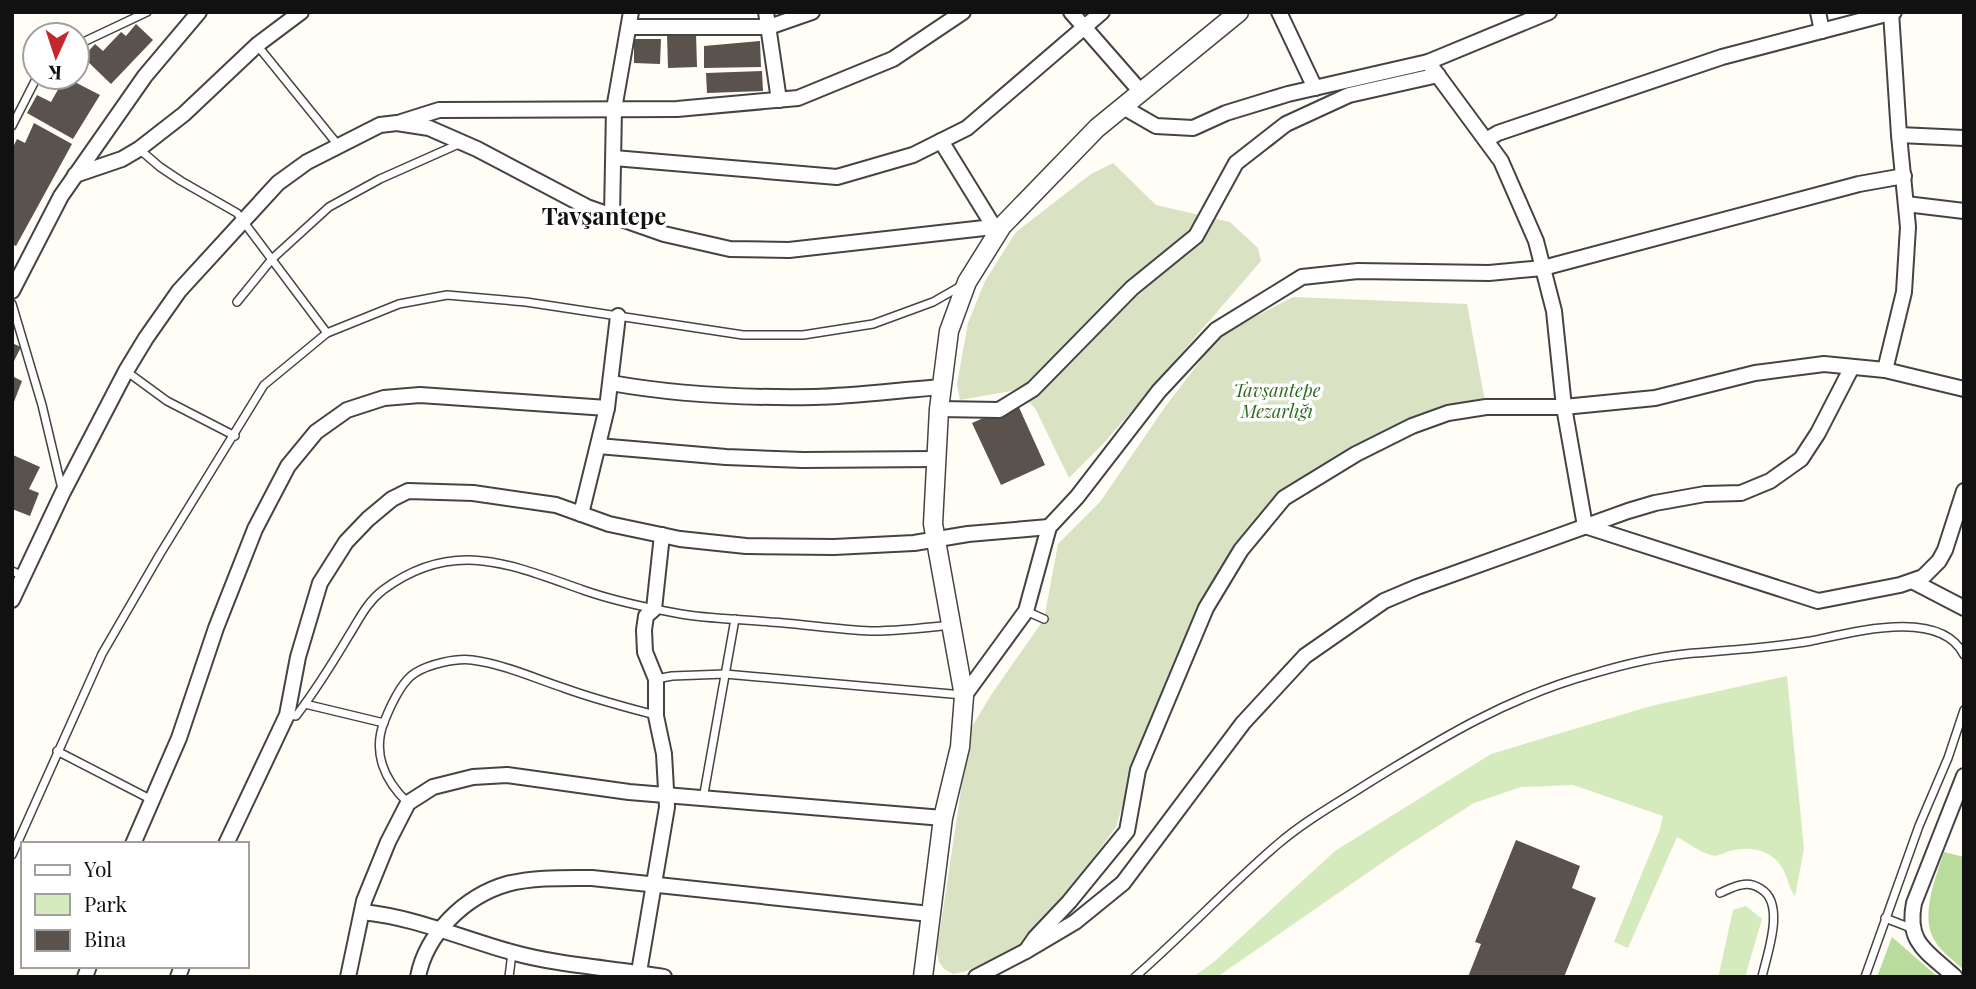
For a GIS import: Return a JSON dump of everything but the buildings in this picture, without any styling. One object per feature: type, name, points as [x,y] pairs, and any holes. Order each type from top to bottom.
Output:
[{"type":"street","points":[[12,291],[61,195],[145,76],[199,12]]},
{"type":"street","points":[[75,175],[122,159],[139,149],[184,114],[257,45],[301,12]]},
{"type":"street","points":[[766,12],[779,100]]},
{"type":"street","points":[[612,216],[614,109],[630,20],[769,27],[812,12]]},
{"type":"street","points":[[12,600],[18,574],[146,338],[179,291],[243,220],[278,183],[307,162],[380,125],[397,123],[439,110],[677,109],[798,98],[893,59],[963,12]]},
{"type":"street","points":[[1071,12],[1141,92]]},
{"type":"street","points":[[614,158],[837,177],[912,155],[967,128],[1102,12]]},
{"type":"street","points":[[923,977],[943,818],[960,747],[964,695],[934,540],[939,410],[949,331],[967,282],[998,226],[1097,128],[1239,12]]},
{"type":"street","points":[[1279,12],[1315,88]]},
{"type":"street","points":[[1123,107],[1156,126],[1193,128],[1226,113],[1315,88],[1428,62],[1515,19],[1549,12]]},
{"type":"street","points":[[1818,12],[1822,31]]},
{"type":"street","points":[[1486,140],[1498,133],[1722,57],[1892,12],[1899,135],[1908,227],[1904,292],[1885,370]]},
{"type":"street","points":[[1428,62],[1501,161],[1536,241],[1555,312],[1564,407],[1585,526]]},
{"type":"street","points":[[939,410],[999,410],[1033,389],[1132,288],[1196,236],[1236,163],[1286,124],[1349,94],[1438,75]]},
{"type":"street","points":[[397,123],[429,128],[462,142],[587,207],[664,234],[730,249],[789,250],[998,226]]},
{"type":"street","points":[[1899,135],[1964,138]]},
{"type":"street","points":[[941,141],[998,226]]},
{"type":"street","points":[[964,695],[1026,611],[1049,527],[1077,497],[1159,391],[1216,331],[1302,277],[1358,271],[1489,273],[1543,268],[1859,184],[1903,176]]},
{"type":"street","points":[[1906,204],[1964,211]]},
{"type":"street","points":[[581,514],[607,408],[618,316]]},
{"type":"street","points":[[1026,951],[1127,831],[1138,770],[1206,608],[1241,550],[1284,498],[1412,426],[1448,414],[1486,407],[1564,407],[1655,398],[1755,373],[1824,364],[1885,370],[1964,389]]},
{"type":"street","points":[[976,977],[1075,922],[1123,883],[1243,723],[1305,656],[1384,601],[1585,526],[1655,503],[1705,494],[1741,493],[1770,481],[1801,458],[1818,433],[1852,367]]},
{"type":"street","points":[[611,383],[696,394],[762,397],[816,397],[942,387]]},
{"type":"street","points":[[134,842],[179,738],[216,628],[256,529],[288,466],[317,432],[347,410],[384,398],[420,395],[607,408]]},
{"type":"street","points":[[598,446],[738,458],[936,459]]},
{"type":"street","points":[[227,842],[287,715],[298,657],[320,583],[346,542],[368,519],[392,499],[408,491],[473,493],[556,505],[609,524],[662,535],[746,546],[834,547],[934,540],[968,534],[1049,527]]},
{"type":"street","points":[[1585,526],[1818,601],[1914,582],[1923,577],[1939,561],[1964,491]]},
{"type":"street","points":[[639,972],[666,822],[667,793],[664,754],[656,716],[656,679],[645,652],[644,630],[646,616],[654,609],[662,535]]},
{"type":"street","points":[[1914,582],[1964,608]]},
{"type":"street","points":[[348,977],[362,912],[388,842],[408,803],[433,787],[473,777],[508,775],[629,792],[667,793],[703,799],[943,818]]},
{"type":"street","points":[[1955,977],[1915,939],[1911,928],[1914,903],[1964,776]]},
{"type":"street","points":[[418,977],[420,963],[440,929],[483,894],[506,884],[564,878],[930,914]]},
{"type":"street","points":[[362,912],[387,914],[512,952],[664,977]]},
{"type":"lane","points":[[91,38],[147,12]]},
{"type":"lane","points":[[257,45],[338,145]]},
{"type":"lane","points":[[12,126],[30,91]]},
{"type":"lane","points":[[237,302],[272,259],[328,207],[380,178],[462,142]]},
{"type":"lane","points":[[139,149],[159,167],[237,213],[327,333]]},
{"type":"lane","points":[[12,855],[102,654],[160,554],[264,385],[327,333],[399,304],[447,295],[526,302],[743,335],[803,335],[873,324],[933,302],[967,282]]},
{"type":"lane","points":[[12,304],[42,405],[63,492]]},
{"type":"lane","points":[[127,371],[167,401],[234,436]]},
{"type":"lane","points":[[287,715],[296,716],[305,704],[364,608],[382,591],[409,573],[439,561],[469,559],[503,563],[543,574],[584,591],[684,615],[869,631],[950,625]]},
{"type":"lane","points":[[1026,611],[1044,619]]},
{"type":"lane","points":[[703,799],[734,619]]},
{"type":"lane","points":[[1135,977],[1279,843],[1310,820],[1453,731],[1526,696],[1592,674],[1683,654],[1771,648],[1899,626],[1927,630],[1949,638],[1964,655]]},
{"type":"lane","points":[[408,803],[384,773],[379,744],[384,723],[402,688],[414,673],[444,663],[470,660],[514,671],[567,690],[656,716]]},
{"type":"lane","points":[[656,679],[725,674],[964,695]]},
{"type":"lane","points":[[305,704],[384,723]]},
{"type":"lane","points":[[1865,977],[1964,709]]},
{"type":"lane","points":[[57,751],[152,800]]},
{"type":"lane","points":[[1720,893],[1741,885],[1754,885],[1766,892],[1773,905],[1774,918],[1762,977]]},
{"type":"lane","points":[[1885,919],[1911,928]]},
{"type":"lane","points":[[509,977],[512,952]]},
{"type":"green space","points":[[1113,163],[1156,205],[1230,222],[1258,248],[1261,261],[1104,443],[1069,478],[1035,408],[1017,390],[960,400],[957,384],[968,323],[985,281],[1016,232],[1091,174]]},
{"type":"green space","name":"Tavşantepe Mezarlığı","points":[[1293,297],[1467,304],[1486,407],[1387,429],[1314,480],[1238,547],[1131,777],[1116,827],[1022,945],[967,971],[953,974],[939,962],[937,950],[970,730],[1044,619],[1058,544],[1100,502],[1165,407],[1220,335]]},
{"type":"green space","points":[[1787,676],[1804,849],[1795,896],[1781,866],[1773,857],[1761,851],[1740,849],[1713,856],[1677,837],[1628,948],[1614,942],[1663,816],[1573,785],[1521,787],[1474,803],[1402,849],[1217,977],[1193,977],[1215,961],[1335,851],[1491,754],[1651,706]]},
{"type":"green space","points":[[1944,852],[1964,857],[1964,970],[1937,944],[1929,923],[1932,892]]},
{"type":"green space","points":[[1746,906],[1762,919],[1745,977],[1716,977],[1719,974],[1733,910]]},
{"type":"green space","points":[[1892,937],[1938,977],[1877,977]]},
{"type":"district","name":"Tavşantepe","points":[[604,217]]}]
